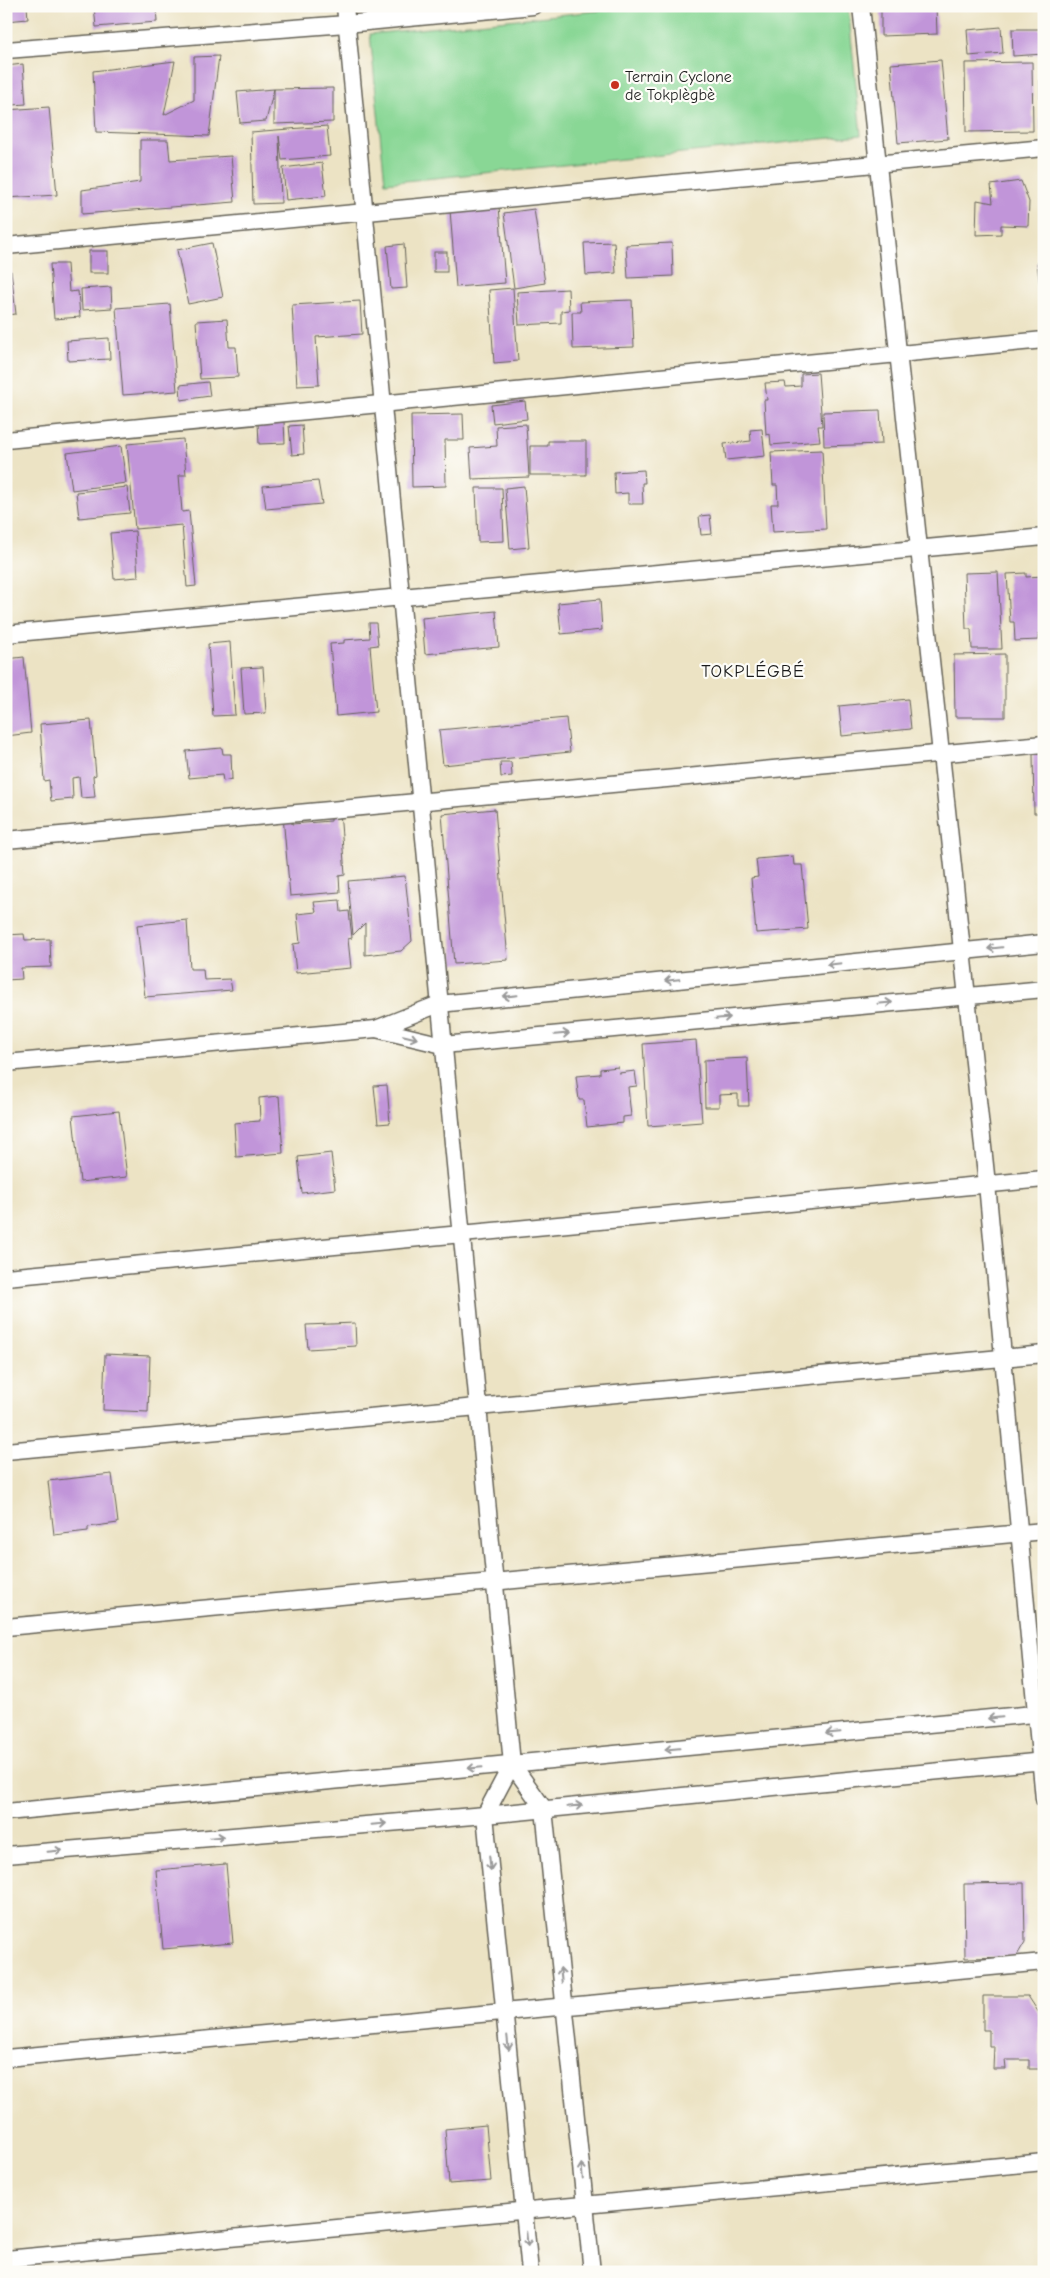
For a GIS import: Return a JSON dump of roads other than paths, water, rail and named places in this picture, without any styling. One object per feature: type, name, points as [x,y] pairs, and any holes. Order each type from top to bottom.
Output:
[{"type":"street","points":[[345,6],[512,1764],[544,1809],[592,2272]]},
{"type":"street","points":[[6,50],[346,24],[533,6]]},
{"type":"street","points":[[860,6],[988,1184],[1019,1533],[1040,1714],[1044,1800]]},
{"type":"street","points":[[6,246],[1044,148]]},
{"type":"street","points":[[6,440],[1044,340]]},
{"type":"street","points":[[6,634],[1044,536]]},
{"type":"street","points":[[6,840],[1044,744]]},
{"type":"street","points":[[6,1062],[376,1029],[439,1004],[1044,943]]},
{"type":"street","points":[[376,1029],[443,1045],[1044,988]]},
{"type":"street","points":[[6,1277],[1044,1179]]},
{"type":"street","points":[[6,1451],[1044,1354]]},
{"type":"street","points":[[6,1627],[1044,1531]]},
{"type":"street","points":[[6,1812],[1040,1714]]},
{"type":"street","points":[[6,1855],[485,1815],[1042,1761]]},
{"type":"street","points":[[512,1764],[485,1815],[530,2272]]},
{"type":"street","points":[[6,2058],[1044,1962]]},
{"type":"street","points":[[6,2259],[1044,2162]]},
{"type":"place","name":"Terrain Cyclone de Tokplègbè","points":[[615,85]]},
{"type":"district","name":"TOKPLÉGBÉ","points":[[753,671]]}]
